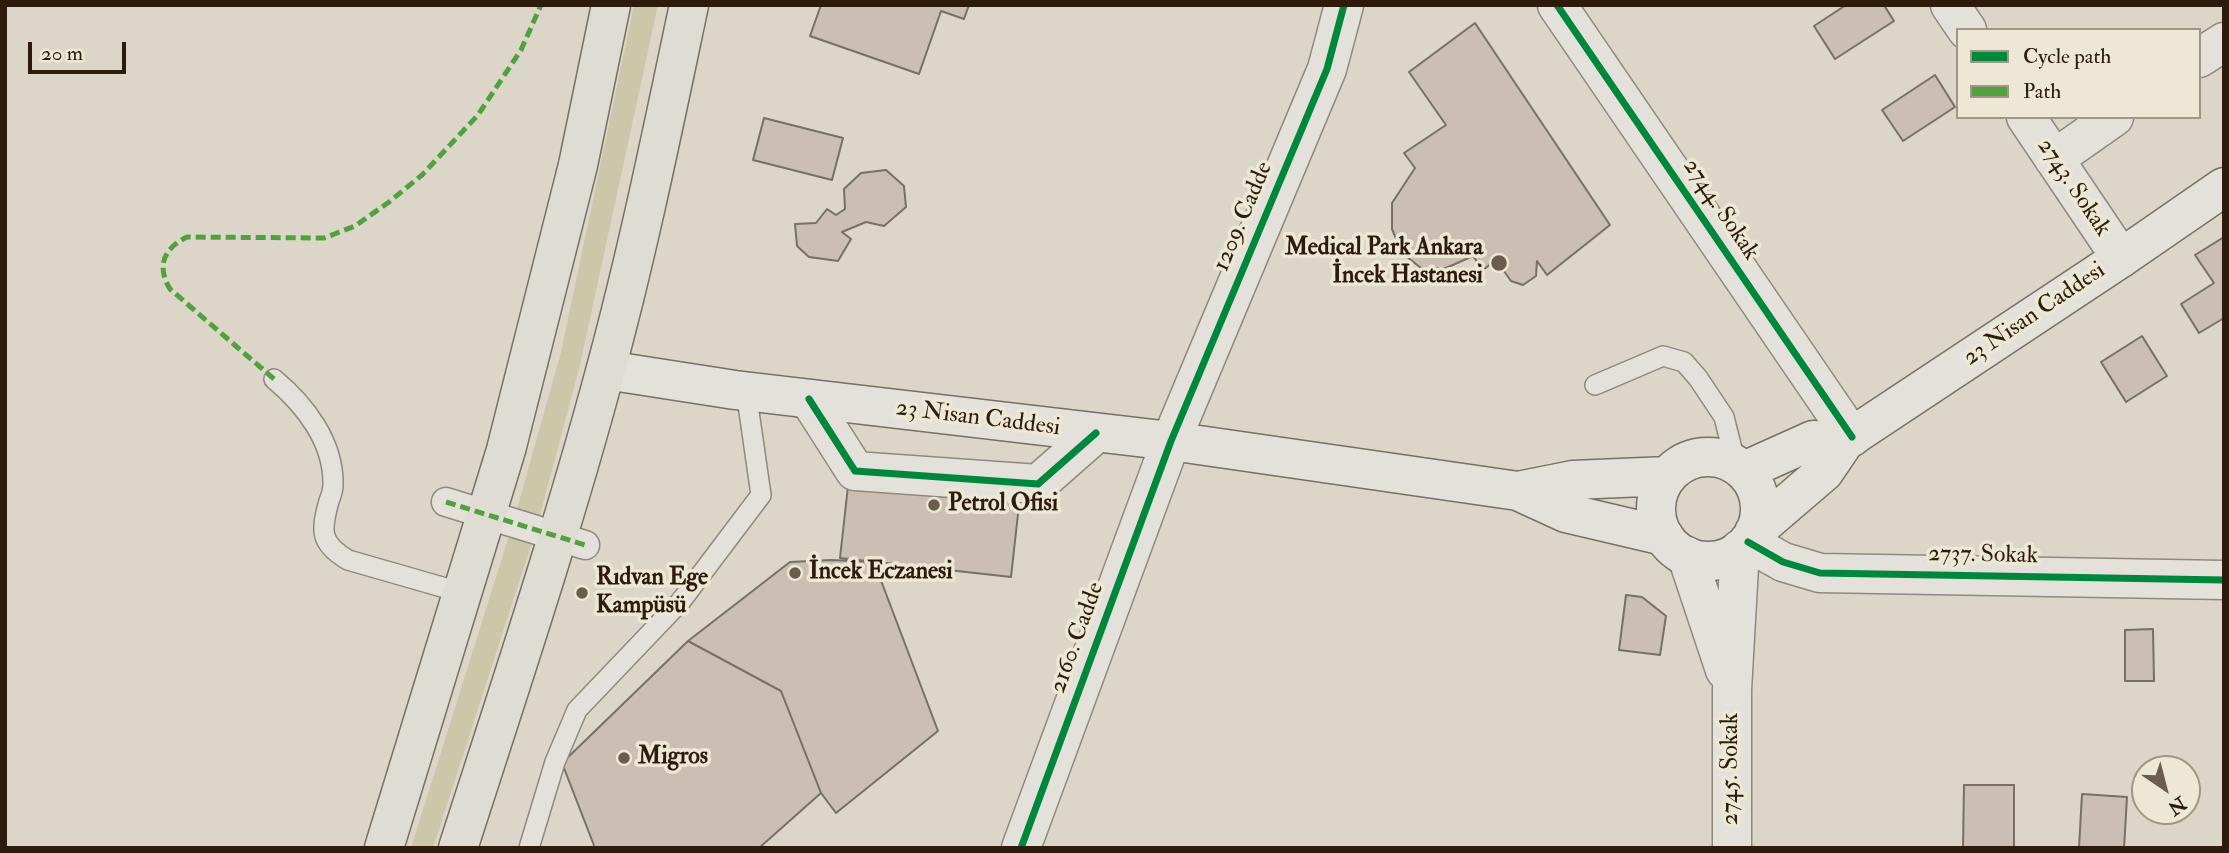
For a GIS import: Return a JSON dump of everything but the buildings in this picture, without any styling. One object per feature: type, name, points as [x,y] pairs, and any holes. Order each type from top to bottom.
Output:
[{"type":"main road","points":[[384,848],[506,450],[578,165],[611,5]]},
{"type":"main road","points":[[458,848],[571,541],[606,370],[689,5]]},
{"type":"street","name":"1209. Cadde","points":[[1171,441],[1327,69],[1344,5]]},
{"type":"street","name":"2744. Sokak","points":[[1557,5],[1849,439]]},
{"type":"street","points":[[1950,5],[1966,28]]},
{"type":"street","points":[[2201,57],[2224,41]]},
{"type":"street","name":"2743. Sokak","points":[[2027,119],[2121,258]]},
{"type":"street","points":[[2054,159],[2111,119]]},
{"type":"street","name":"23 Nisan Caddesi","points":[[1849,439],[2224,187]]},
{"type":"street","name":"23 Nisan Caddesi","points":[[606,370],[809,399],[1171,441],[1518,491],[1566,513],[1675,546]]},
{"type":"street","points":[[809,399],[855,471],[1038,484],[1096,433]]},
{"type":"street","points":[[1740,468],[1813,440],[1849,439]]},
{"type":"street","points":[[1747,541],[1759,518],[1759,503],[1755,488],[1740,468],[1722,458],[1695,458],[1668,475],[1659,489],[1656,506],[1658,522],[1675,546],[1700,560],[1714,560],[1728,556],[1747,541],[1824,472],[1849,439]]},
{"type":"street","name":"2160. Cadde","points":[[1021,848],[1171,441]]},
{"type":"street","name":"23 Nisan Caddesi","points":[[1518,491],[1573,480],[1668,475]]},
{"type":"street","points":[[446,502],[571,541]]},
{"type":"street","name":"2737. Sokak","points":[[1747,541],[1783,562],[1819,573],[2224,580]]},
{"type":"street","name":"2745. Sokak","points":[[1732,848],[1732,690],[1747,541]]},
{"type":"street","name":"2745. Sokak","points":[[1675,546],[1732,690]]},
{"type":"lane","points":[[1595,385],[1663,356],[1684,362],[1724,417],[1740,468]]},
{"type":"lane","points":[[274,379],[302,406],[324,442],[333,486],[322,525],[330,545],[348,560],[463,593]]},
{"type":"lane","points":[[529,848],[555,762],[577,710],[681,601],[761,495],[746,391]]},
{"type":"shaded area","points":[[634,5],[658,5],[580,365],[536,530],[433,848],[411,848],[513,523],[561,352]]},
{"type":"marked path","points":[[274,379],[170,289],[163,265],[168,252],[187,237],[324,238],[355,226],[422,175],[478,115],[521,50],[541,5]]},
{"type":"marked path","points":[[446,502],[585,545]]},
{"type":"cycle path","points":[[1021,848],[1171,441],[1327,69],[1344,5]]},
{"type":"cycle path","points":[[1557,5],[1852,437]]},
{"type":"cycle path","points":[[809,399],[855,471],[1038,484],[1096,433]]},
{"type":"cycle path","points":[[1748,542],[1783,562],[1820,573],[2224,580]]},
{"type":"place","name":"Medical Park Ankara İncek Hastanesi","points":[[1499,263]]},
{"type":"place","name":"Petrol Ofisi","points":[[934,505]]},
{"type":"place","name":"İncek Eczanesi","points":[[795,573]]},
{"type":"place","name":"Rıdvan Ege Kampüsü","points":[[582,593]]},
{"type":"place","name":"Migros","points":[[624,758]]}]
